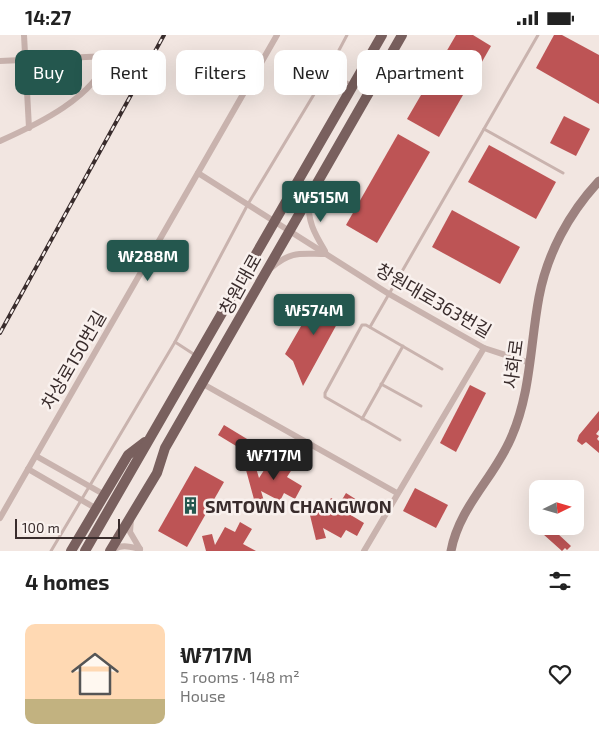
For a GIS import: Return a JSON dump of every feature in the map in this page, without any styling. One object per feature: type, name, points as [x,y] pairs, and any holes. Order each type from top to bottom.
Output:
[{"type":"main road","name":"창원대로","points":[[85,551],[382,35]]},
{"type":"main road","name":"창원대로","points":[[111,551],[157,473],[164,449],[402,35]]},
{"type":"main road","name":"사화로","points":[[451,551],[459,525],[511,439],[526,391],[539,297],[550,259],[574,213],[599,181]]},
{"type":"main road","points":[[71,551],[128,455],[150,438]]},
{"type":"main road","points":[[102,551],[164,449]]},
{"type":"street","points":[[24,35],[24,50]]},
{"type":"street","name":"차상로150번길","points":[[0,518],[277,35]]},
{"type":"street","points":[[82,57],[108,56],[104,67],[82,91]]},
{"type":"street","points":[[0,61],[15,60]]},
{"type":"street","points":[[27,95],[29,128]]},
{"type":"street","points":[[0,141],[29,128],[72,102],[78,95]]},
{"type":"street","name":"창원대로363번길","points":[[198,173],[389,294],[484,348],[530,363]]},
{"type":"street","name":"창원대로363번길","points":[[310,193],[308,216],[311,227],[327,254]]},
{"type":"street","points":[[264,274],[279,262],[294,254],[308,252],[327,254]]},
{"type":"street","points":[[364,551],[484,348]]},
{"type":"street","points":[[203,384],[397,493]]},
{"type":"street","points":[[36,456],[105,495]]},
{"type":"street","points":[[28,469],[97,509]]},
{"type":"street","points":[[132,516],[130,531],[141,550]]},
{"type":"street","points":[[111,551],[118,546],[141,550]]},
{"type":"lane","points":[[340,50],[348,35]]},
{"type":"lane","points":[[370,327],[538,35]]},
{"type":"lane","points":[[347,82],[353,86]]},
{"type":"lane","points":[[51,551],[175,342],[248,204],[314,95]]},
{"type":"lane","points":[[484,129],[563,173]]},
{"type":"lane","points":[[400,440],[325,397],[325,393],[362,325],[370,327],[442,369]]},
{"type":"lane","points":[[175,342],[198,357]]},
{"type":"lane","points":[[362,419],[403,346]]},
{"type":"lane","points":[[382,385],[421,407]]},
{"type":"building","points":[[456,35],[473,35],[491,46],[482,62],[482,50],[447,50]]},
{"type":"building","points":[[554,35],[562,35],[599,55],[599,104],[536,68]]},
{"type":"building","points":[[421,95],[463,95],[439,137],[407,119]]},
{"type":"building","points":[[564,116],[590,129],[576,156],[550,143]]},
{"type":"building","points":[[398,134],[430,152],[377,243],[346,225]]},
{"type":"building","points":[[489,145],[556,182],[536,219],[468,182]]},
{"type":"building","points":[[452,210],[520,247],[500,284],[432,247]]},
{"type":"building","points":[[316,300],[323,304],[349,302],[303,386],[293,361],[285,354]]},
{"type":"building","points":[[470,385],[486,393],[456,452],[440,443]]},
{"type":"building","points":[[599,411],[599,430],[596,434],[599,436],[597,439],[599,441],[599,453],[586,442],[582,445],[577,441],[579,435]]},
{"type":"building","points":[[224,425],[252,442],[246,452],[218,435]]},
{"type":"building","points":[[285,456],[296,463],[287,477],[302,486],[295,499],[284,493],[280,501],[261,491],[264,501],[255,503],[246,470],[256,468],[259,478],[270,461],[279,466]]},
{"type":"building","name":"SMTOWN CHANGWON","points":[[195,466],[224,482],[187,547],[158,531]]},
{"type":"building","points":[[415,488],[448,505],[436,528],[403,511]]},
{"type":"building","points":[[346,493],[357,500],[349,514],[364,523],[357,536],[346,530],[341,538],[323,528],[326,538],[316,540],[308,507],[318,504],[321,515],[331,498],[340,503]]},
{"type":"building","points":[[240,522],[252,529],[243,544],[256,551],[206,551],[202,536],[212,534],[215,545],[225,527],[235,532]]},
{"type":"building","points":[[544,535],[559,535],[571,546],[567,550],[565,548],[562,551]]},
{"type":"railway","points":[[0,333],[164,35]]},
{"type":"place","name":"SMTOWN CHANGWON","points":[[191,506]]}]
